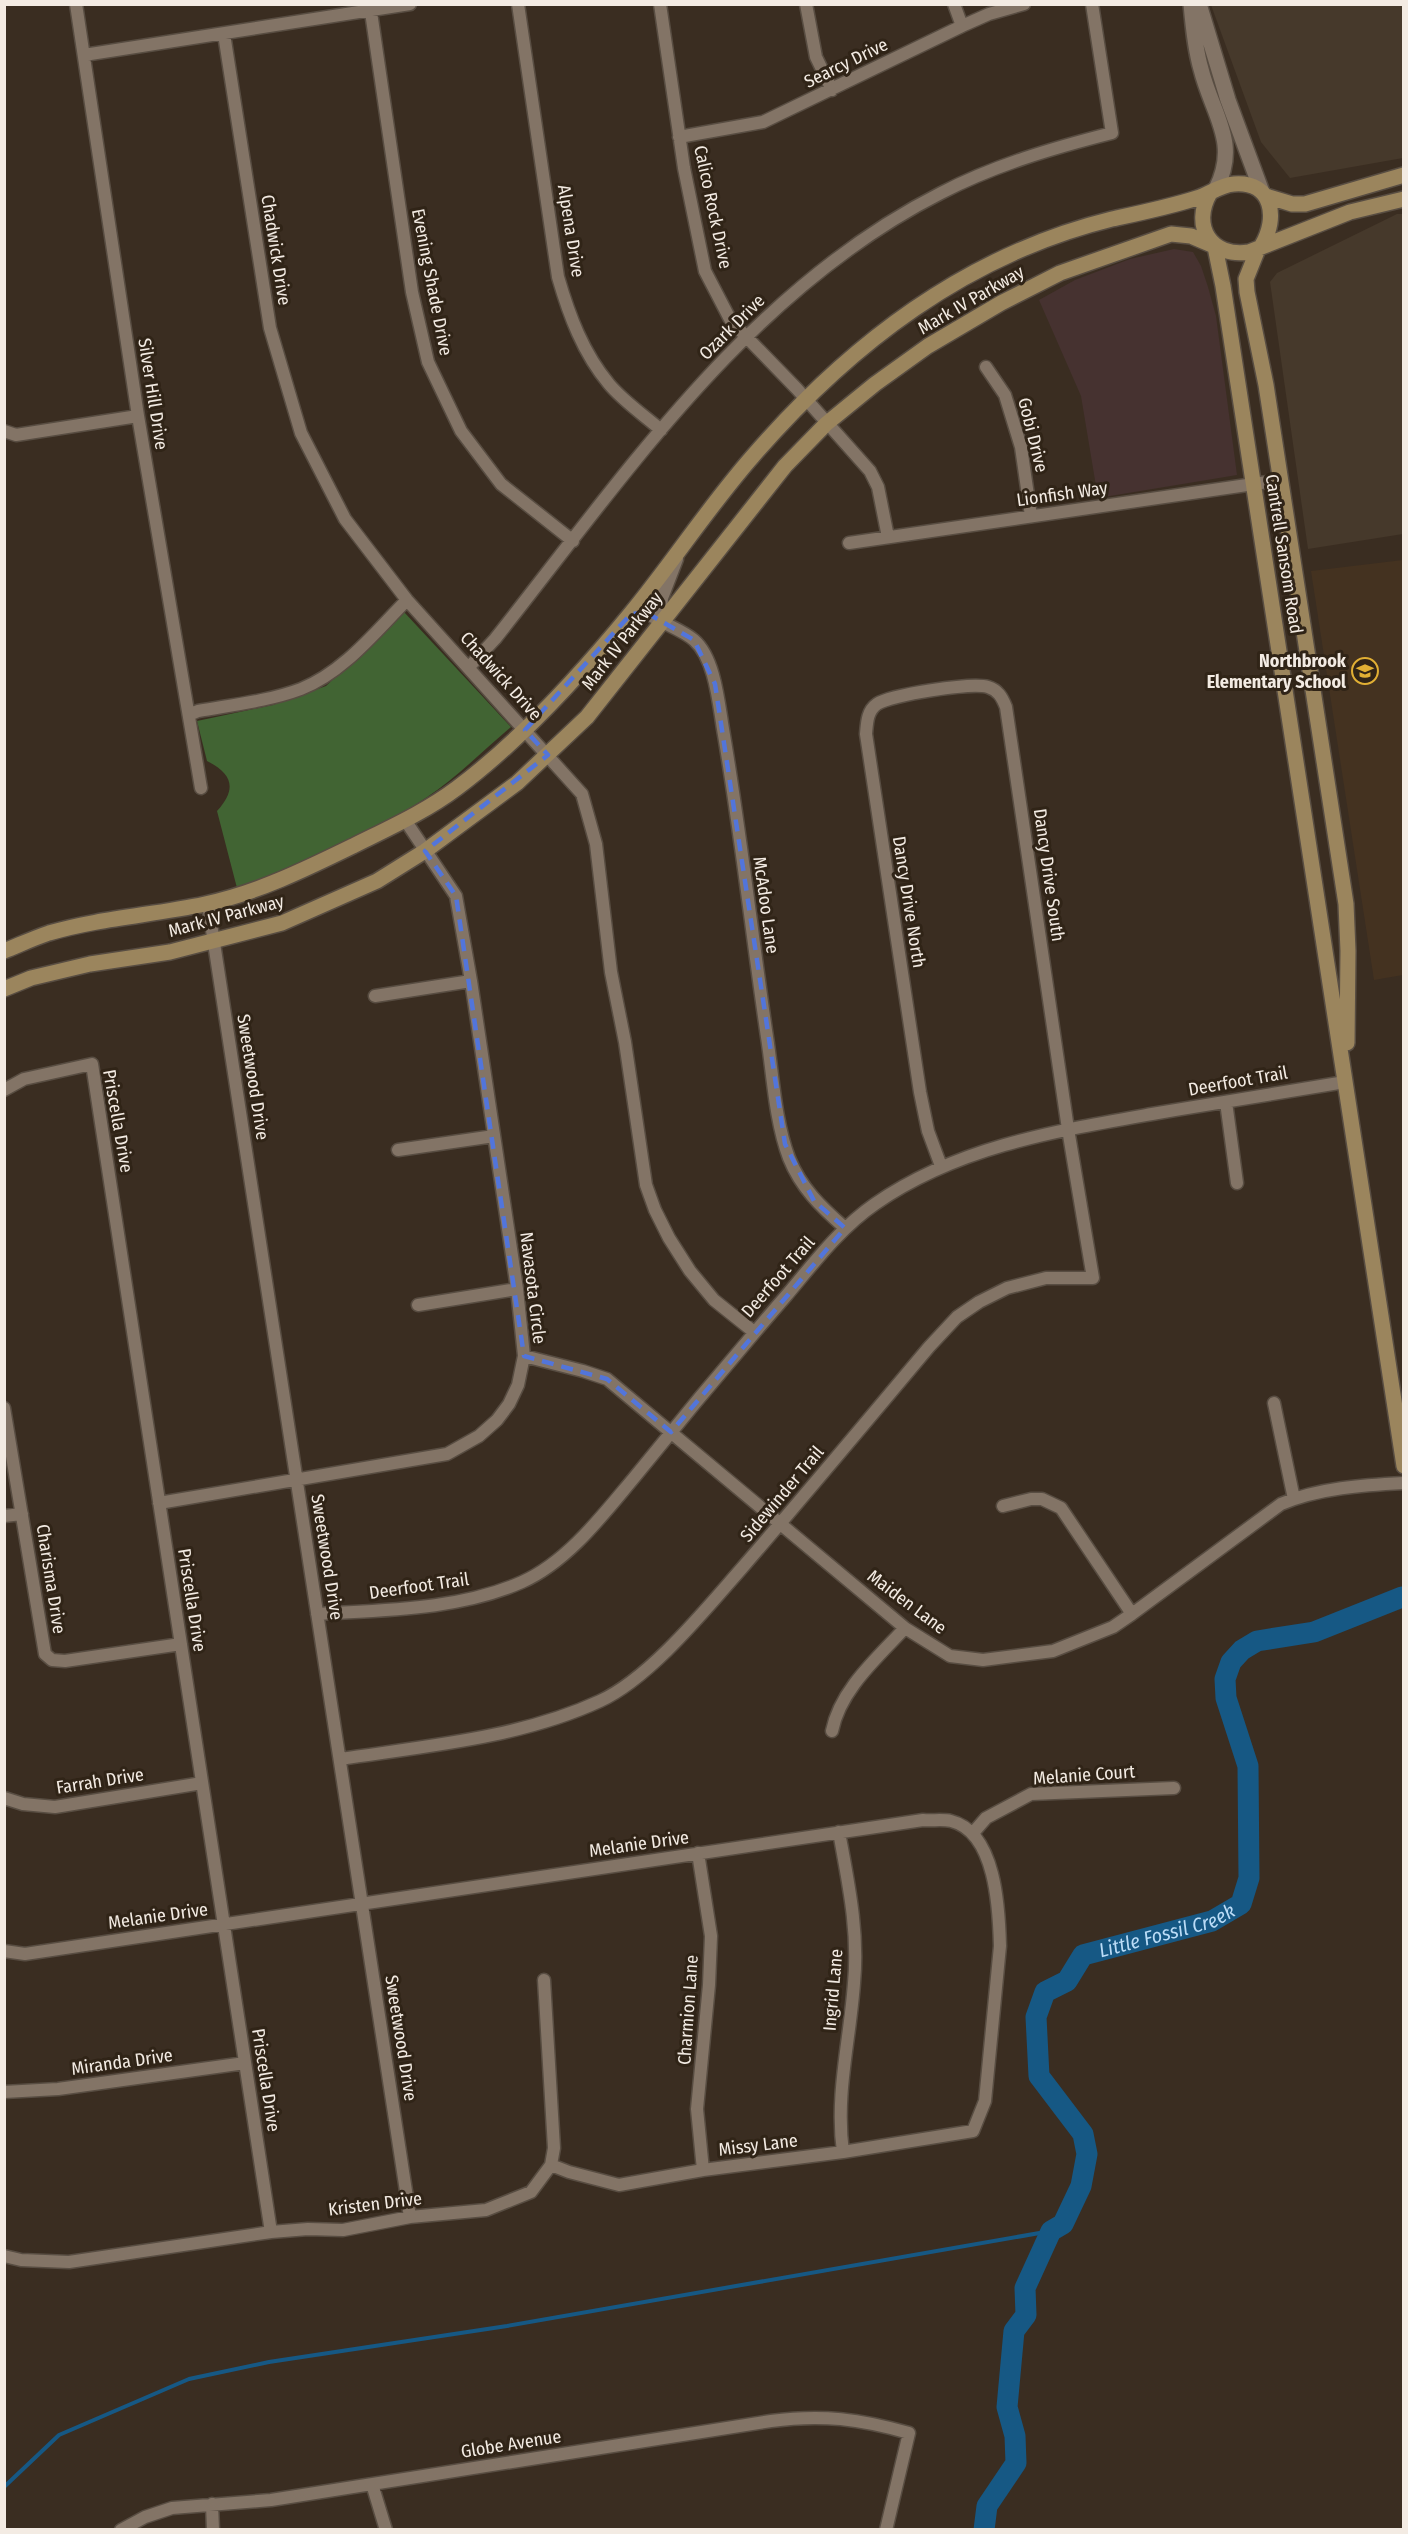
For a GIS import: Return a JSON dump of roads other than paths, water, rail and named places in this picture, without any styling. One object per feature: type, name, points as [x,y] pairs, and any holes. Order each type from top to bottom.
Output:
[{"type":"main road","points":[[1404,175],[1305,204],[1292,204],[1239,184],[1213,191],[1203,216],[1205,231],[1214,246],[1233,253],[1260,247],[1350,212],[1404,199]]},
{"type":"main road","name":"Mark IV Parkway","points":[[4,951],[48,933],[128,916],[208,904],[287,879],[405,820],[456,789],[525,730],[631,614],[750,458],[805,398],[895,322],[970,273],[1060,233],[1175,204],[1213,191]]},
{"type":"main road","points":[[1260,247],[1271,224],[1270,207],[1264,194]]},
{"type":"main road","name":"Mark IV Parkway","points":[[4,989],[31,978],[80,967],[170,952],[282,923],[377,881],[425,851],[516,783],[587,717],[625,672],[660,623],[785,466],[826,424],[875,384],[928,346],[1001,303],[1060,273],[1171,234],[1191,236],[1214,246]]},
{"type":"main road","name":"Cantrell Sansom Road","points":[[1214,246],[1254,484],[1404,1466]]},
{"type":"main road","name":"Cantrell Sansom Road","points":[[1260,247],[1246,279],[1247,292],[1281,480],[1344,893],[1348,951],[1344,1082]]},
{"type":"main road","points":[[1277,638],[1305,633]]},
{"type":"main road","points":[[1317,898],[1344,893]]},
{"type":"street","name":"Silver Hill Drive","points":[[76,4],[138,416],[201,788]]},
{"type":"street","points":[[84,55],[410,4]]},
{"type":"street","name":"Alpena Drive","points":[[518,4],[558,277],[567,308],[590,357],[610,385],[662,430]]},
{"type":"street","name":"Calico Rock Drive","points":[[660,4],[679,137],[705,271],[732,321],[870,471],[878,487],[888,537]]},
{"type":"street","points":[[806,4],[816,57],[832,90]]},
{"type":"street","points":[[954,4],[962,26]]},
{"type":"street","name":"Searcy Drive","points":[[679,137],[763,122],[962,26],[989,14],[1024,4]]},
{"type":"street","name":"Ozark Drive","points":[[469,667],[495,639],[662,430],[745,336],[838,257],[888,222],[940,193],[1005,164],[1053,148],[1112,133],[1092,4]]},
{"type":"street","points":[[1191,4],[1200,67],[1227,149],[1223,175],[1213,191]]},
{"type":"street","points":[[1198,4],[1228,100],[1264,194]]},
{"type":"street","name":"Evening Shade Drive","points":[[370,12],[412,292],[428,362],[461,431],[501,484],[573,541]]},
{"type":"street","name":"Chadwick Drive","points":[[224,34],[270,328],[301,433],[345,519],[407,600],[582,794],[588,808],[596,844],[611,972],[625,1042],[646,1185],[655,1210],[690,1271],[714,1300],[754,1332]]},
{"type":"street","name":"Gobi Drive","points":[[986,367],[1005,395],[1021,447],[1031,516]]},
{"type":"street","points":[[4,431],[16,435],[138,416]]},
{"type":"street","name":"Lionfish Way","points":[[849,543],[1281,480]]},
{"type":"street","points":[[660,623],[662,598],[681,549]]},
{"type":"street","points":[[189,715],[275,697],[303,688],[329,674],[353,654],[407,600]]},
{"type":"street","name":"McAdoo Lane","points":[[631,614],[647,613],[660,623],[694,640],[707,661],[715,684],[784,1144],[799,1179],[814,1201],[845,1228]]},
{"type":"street","name":"Dancy Drive South","points":[[937,690],[968,685],[986,686],[1002,696],[1006,707],[1068,1129]]},
{"type":"street","name":"Dancy Drive North","points":[[937,690],[877,704],[867,717],[866,734],[920,1092],[928,1131],[940,1166]]},
{"type":"street","name":"Navasota Circle","points":[[159,1503],[447,1454],[479,1436],[497,1420],[509,1404],[518,1385],[524,1356],[517,1289],[456,896],[405,820]]},
{"type":"street","name":"Sweetwood Drive","points":[[208,904],[410,2217]]},
{"type":"street","points":[[375,996],[471,981]]},
{"type":"street","name":"Priscella Drive","points":[[4,1090],[24,1079],[92,1064],[271,2232]]},
{"type":"street","name":"Deerfoot Trail","points":[[317,1614],[401,1610],[462,1600],[522,1582],[546,1568],[588,1530],[754,1332],[845,1228],[874,1204],[940,1166],[990,1149],[1068,1129],[1344,1082]]},
{"type":"street","points":[[1226,1102],[1237,1183]]},
{"type":"street","name":"Sidewinder Trail","points":[[340,1759],[513,1729],[545,1721],[602,1700],[626,1686],[651,1665],[716,1597],[957,1317],[979,1302],[1007,1288],[1046,1278],[1093,1278],[1068,1129]]},
{"type":"street","points":[[398,1149],[494,1136]]},
{"type":"street","points":[[417,1305],[517,1289]]},
{"type":"street","name":"Maiden Lane","points":[[524,1356],[608,1379],[905,1628],[950,1656],[983,1660],[1053,1651],[1113,1627],[1281,1504],[1293,1499],[1367,1485],[1404,1483]]},
{"type":"street","points":[[1274,1403],[1293,1499]]},
{"type":"street","name":"Charisma Drive","points":[[4,1408],[45,1654],[52,1660],[64,1661],[181,1644]]},
{"type":"street","points":[[1003,1506],[1031,1499],[1042,1499],[1061,1508],[1132,1614]]},
{"type":"street","points":[[4,1516],[22,1514]]},
{"type":"street","points":[[832,1731],[836,1715],[867,1669],[905,1628]]},
{"type":"street","name":"Farrah Drive","points":[[4,1798],[22,1804],[55,1807],[202,1783]]},
{"type":"street","name":"Melanie Court","points":[[973,1833],[986,1818],[1031,1794],[1174,1788]]},
{"type":"street","name":"Melanie Drive","points":[[4,1951],[26,1954],[923,1821],[951,1821],[973,1833]]},
{"type":"street","name":"Ingrid Lane","points":[[839,1832],[854,1910],[856,1946],[855,1983],[840,2098],[839,2127],[843,2152]]},
{"type":"street","name":"Missy Lane","points":[[550,2165],[619,2185],[703,2170],[843,2152],[973,2131],[985,2101],[1000,1946],[1000,1921],[988,1856],[973,1833]]},
{"type":"street","name":"Charmion Lane","points":[[698,1853],[711,1936],[710,1986],[697,2109],[703,2170]]},
{"type":"street","name":"Kristen Drive","points":[[4,2256],[21,2260],[69,2262],[271,2232],[308,2229],[343,2230],[410,2217],[486,2210],[531,2192],[550,2165],[554,2148],[544,1980]]},
{"type":"street","name":"Miranda Drive","points":[[4,2092],[58,2089],[245,2063]]},
{"type":"street","name":"Globe Avenue","points":[[121,2529],[158,2512],[271,2499],[798,2418],[851,2419],[909,2433],[886,2529]]},
{"type":"street","points":[[372,2484],[386,2529]]},
{"type":"street","points":[[212,2504],[213,2529]]},
{"type":"waterway","name":"Little Fossil Creek","points":[[984,2530],[987,2506],[1016,2463],[1015,2436],[1007,2407],[1014,2331],[1026,2315],[1025,2288],[1051,2231],[1063,2224],[1081,2186],[1087,2154],[1083,2134],[1039,2076],[1036,2017],[1045,1992],[1067,1981],[1083,1955],[1212,1921],[1241,1904],[1249,1878],[1248,1766],[1226,1698],[1225,1679],[1231,1662],[1242,1650],[1257,1641],[1314,1632],[1402,1597]]},
{"type":"waterway","points":[[4,2487],[59,2435],[189,2379],[269,2362],[507,2326],[1051,2231]]},
{"type":"place","name":"Northbrook Elementary School","points":[[1365,671]]}]
